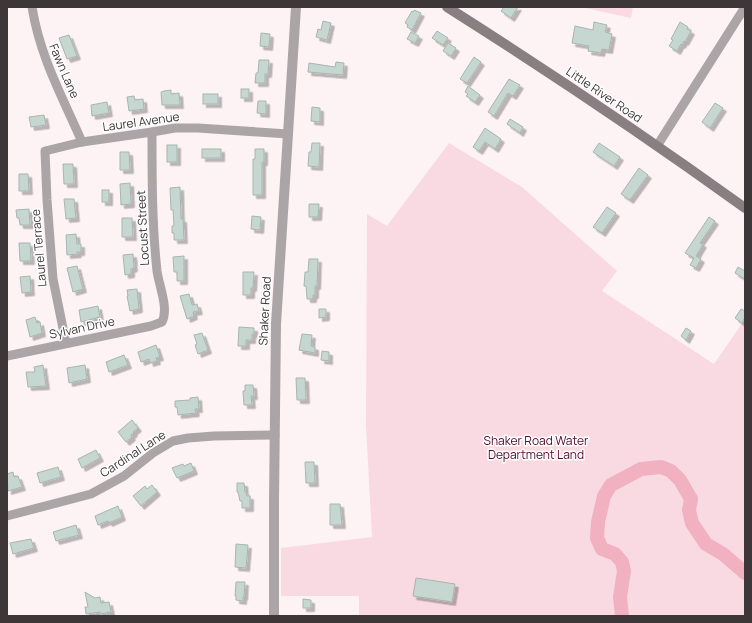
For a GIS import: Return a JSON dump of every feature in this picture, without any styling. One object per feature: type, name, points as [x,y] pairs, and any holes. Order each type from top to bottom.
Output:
[{"type":"main road","name":"Little River Road","points":[[447,7],[657,146],[745,208]]},
{"type":"street","name":"Fawn Lane","points":[[32,7],[42,52],[82,142]]},
{"type":"street","name":"Shaker Road","points":[[274,616],[276,324],[296,7]]},
{"type":"street","points":[[657,146],[745,7]]},
{"type":"street","name":"Laurel Avenue","points":[[45,151],[82,142],[174,128],[198,128],[288,134]]},
{"type":"street","name":"Locust Street","points":[[152,132],[154,235],[158,272],[165,308],[162,322]]},
{"type":"street","name":"Laurel Terrace","points":[[45,151],[53,279],[66,343]]},
{"type":"street","name":"Sylvan Drive","points":[[7,356],[151,326],[162,322]]},
{"type":"street","name":"Cardinal Lane","points":[[7,516],[91,494],[124,476],[153,453],[173,441],[214,436],[275,436]]},
{"type":"green space","points":[[580,7],[633,7],[631,18]]},
{"type":"green space","name":"Shaker Road Water Department Land","points":[[449,143],[522,187],[617,271],[602,291],[714,364],[745,319],[745,616],[359,616],[359,596],[281,596],[281,548],[372,537],[366,426],[367,214],[387,226]]},
{"type":"building","points":[[504,7],[518,7],[511,18],[501,11]]},
{"type":"building","points":[[414,10],[421,13],[412,30],[407,27],[408,25],[405,23]]},
{"type":"building","points":[[323,21],[331,23],[327,40],[316,37],[318,29],[321,30]]},
{"type":"building","points":[[594,22],[607,25],[605,32],[612,34],[609,50],[602,49],[601,53],[588,51],[589,46],[572,43],[575,26],[593,30]]},
{"type":"building","points":[[680,22],[691,31],[685,42],[684,41],[682,45],[681,44],[677,51],[669,46]]},
{"type":"building","points":[[437,31],[448,38],[443,45],[432,38]]},
{"type":"building","points":[[411,32],[419,36],[415,43],[407,39]]},
{"type":"building","points":[[261,33],[270,34],[269,47],[260,46]]},
{"type":"building","points":[[69,35],[77,56],[67,59],[59,38]]},
{"type":"building","points":[[448,43],[456,48],[451,56],[443,51]]},
{"type":"building","points":[[474,57],[481,62],[467,83],[460,79]]},
{"type":"building","points":[[259,60],[269,60],[268,74],[265,74],[265,83],[255,83],[256,73],[258,73]]},
{"type":"building","points":[[336,62],[344,63],[343,75],[308,72],[309,63],[335,67]]},
{"type":"building","points":[[509,79],[520,85],[513,96],[508,93],[494,116],[488,112]]},
{"type":"building","points":[[468,86],[480,95],[475,102],[466,96],[468,94],[465,92]]},
{"type":"building","points":[[241,89],[249,89],[249,98],[241,98]]},
{"type":"building","points":[[171,90],[171,94],[179,93],[180,105],[162,105],[161,92]]},
{"type":"building","points":[[203,94],[218,94],[218,104],[203,104]]},
{"type":"building","points":[[134,96],[135,100],[143,99],[144,109],[129,111],[127,97]]},
{"type":"building","points":[[258,101],[266,101],[266,114],[257,113]]},
{"type":"building","points":[[107,102],[109,113],[92,116],[91,105]]},
{"type":"building","points":[[715,103],[723,108],[710,128],[702,122]]},
{"type":"building","points":[[312,107],[320,108],[320,122],[311,121]]},
{"type":"building","points":[[44,115],[46,125],[31,127],[29,117]]},
{"type":"building","points":[[510,119],[523,127],[520,133],[507,124]]},
{"type":"building","points":[[485,128],[501,139],[495,149],[485,142],[479,151],[473,147]]},
{"type":"building","points":[[312,143],[320,143],[319,167],[308,166],[309,152],[311,152]]},
{"type":"building","points":[[599,143],[620,157],[614,166],[593,152]]},
{"type":"building","points":[[167,145],[177,145],[177,162],[167,162]]},
{"type":"building","points":[[202,149],[221,149],[221,158],[202,158]]},
{"type":"building","points":[[255,149],[264,149],[264,162],[262,162],[262,195],[253,195],[253,159],[255,159]]},
{"type":"building","points":[[120,152],[129,152],[130,170],[120,170]]},
{"type":"building","points":[[63,164],[73,164],[74,184],[64,184]]},
{"type":"building","points":[[639,168],[648,175],[630,200],[621,194]]},
{"type":"building","points":[[19,174],[28,174],[29,191],[19,191]]},
{"type":"building","points":[[130,183],[131,204],[121,205],[120,184]]},
{"type":"building","points":[[180,187],[181,219],[183,219],[184,240],[174,240],[174,233],[172,233],[172,226],[174,226],[173,210],[171,210],[170,188]]},
{"type":"building","points":[[102,190],[109,190],[109,202],[102,202]]},
{"type":"building","points":[[64,199],[74,199],[76,218],[66,219]]},
{"type":"building","points":[[309,204],[319,204],[318,217],[309,217]]},
{"type":"building","points":[[607,207],[616,213],[602,233],[593,227]]},
{"type":"building","points":[[29,209],[30,225],[20,225],[16,210]]},
{"type":"building","points":[[252,216],[261,217],[260,230],[251,229]]},
{"type":"building","points":[[709,217],[715,221],[700,243],[703,244],[696,256],[701,259],[696,268],[690,265],[694,258],[685,253]]},
{"type":"building","points":[[122,218],[132,218],[133,237],[122,237]]},
{"type":"building","points":[[76,234],[77,244],[81,244],[81,252],[77,252],[78,254],[67,255],[66,235]]},
{"type":"building","points":[[19,243],[30,243],[31,261],[20,261]]},
{"type":"building","points":[[133,254],[134,268],[131,269],[131,274],[125,275],[123,255]]},
{"type":"building","points":[[184,256],[184,281],[177,281],[177,272],[174,272],[173,257]]},
{"type":"building","points":[[309,259],[318,259],[317,286],[315,286],[315,295],[313,295],[313,299],[307,299],[306,286],[304,286],[305,272],[308,272]]},
{"type":"building","points":[[77,266],[83,289],[73,292],[67,268]]},
{"type":"building","points":[[738,267],[745,271],[745,279],[735,273]]},
{"type":"building","points":[[243,272],[254,272],[251,295],[243,295]]},
{"type":"building","points":[[30,276],[31,292],[22,293],[20,277]]},
{"type":"building","points":[[137,289],[139,309],[130,311],[127,290]]},
{"type":"building","points":[[189,294],[192,305],[197,304],[199,311],[193,312],[194,316],[187,319],[180,296]]},
{"type":"building","points":[[98,306],[100,317],[81,322],[79,310]]},
{"type":"building","points":[[319,309],[326,309],[326,317],[319,318]]},
{"type":"building","points":[[741,309],[745,311],[745,317],[742,323],[735,318]]},
{"type":"building","points":[[35,317],[37,323],[40,322],[42,333],[30,337],[26,320]]},
{"type":"building","points":[[239,327],[254,328],[252,340],[246,340],[246,346],[238,346]]},
{"type":"building","points":[[686,328],[691,331],[686,340],[681,336]]},
{"type":"building","points":[[202,333],[208,350],[198,354],[194,335]]},
{"type":"building","points":[[302,334],[312,335],[311,346],[315,347],[315,353],[299,350]]},
{"type":"building","points":[[156,345],[160,357],[156,358],[157,361],[150,363],[149,359],[141,362],[138,352]]},
{"type":"building","points":[[322,351],[329,352],[329,361],[321,360]]},
{"type":"building","points":[[124,355],[128,365],[109,372],[106,362]]},
{"type":"building","points":[[43,365],[46,386],[28,387],[26,372],[35,372],[34,367]]},
{"type":"building","points":[[85,365],[87,379],[69,383],[67,368]]},
{"type":"building","points":[[296,378],[305,378],[306,400],[297,400]]},
{"type":"building","points":[[245,385],[253,385],[254,396],[251,396],[252,405],[244,405],[243,391],[245,391]]},
{"type":"building","points":[[198,397],[199,409],[195,409],[196,413],[178,415],[177,407],[175,407],[175,401],[190,400],[190,398]]},
{"type":"building","points":[[132,420],[138,428],[131,435],[132,437],[126,442],[118,432]]},
{"type":"building","points":[[96,450],[100,458],[82,468],[78,459]]},
{"type":"building","points":[[305,462],[314,462],[315,483],[306,483]]},
{"type":"building","points":[[191,463],[194,471],[177,478],[172,468]]},
{"type":"building","points":[[58,467],[61,477],[40,483],[37,473]]},
{"type":"building","points":[[13,472],[14,477],[18,476],[22,487],[8,491],[7,474]]},
{"type":"building","points":[[237,483],[244,483],[245,492],[247,496],[250,496],[250,508],[242,508],[242,501],[240,501],[237,492]]},
{"type":"building","points":[[152,485],[157,492],[141,506],[133,496],[145,486],[147,489]]},
{"type":"building","points":[[330,504],[340,504],[342,525],[330,525]]},
{"type":"building","points":[[118,506],[122,517],[109,523],[108,521],[98,525],[95,516]]},
{"type":"building","points":[[76,525],[79,535],[56,541],[53,532]]},
{"type":"building","points":[[31,539],[34,548],[13,554],[10,543]]},
{"type":"building","points":[[236,544],[248,545],[246,568],[235,567]]},
{"type":"building","points":[[416,578],[455,584],[452,602],[413,596]]},
{"type":"building","points":[[236,582],[245,582],[243,601],[236,600]]},
{"type":"building","points":[[85,592],[95,598],[100,597],[101,603],[109,602],[111,612],[86,614],[85,607],[88,607]]},
{"type":"building","points":[[303,599],[311,600],[311,608],[303,608]]},
{"type":"waterway","points":[[622,616],[620,597],[624,571],[622,562],[615,554],[602,549],[597,538],[598,522],[604,496],[611,485],[641,469],[661,467],[671,471],[680,480],[691,499],[689,510],[692,523],[706,544],[723,554],[745,573]]}]
